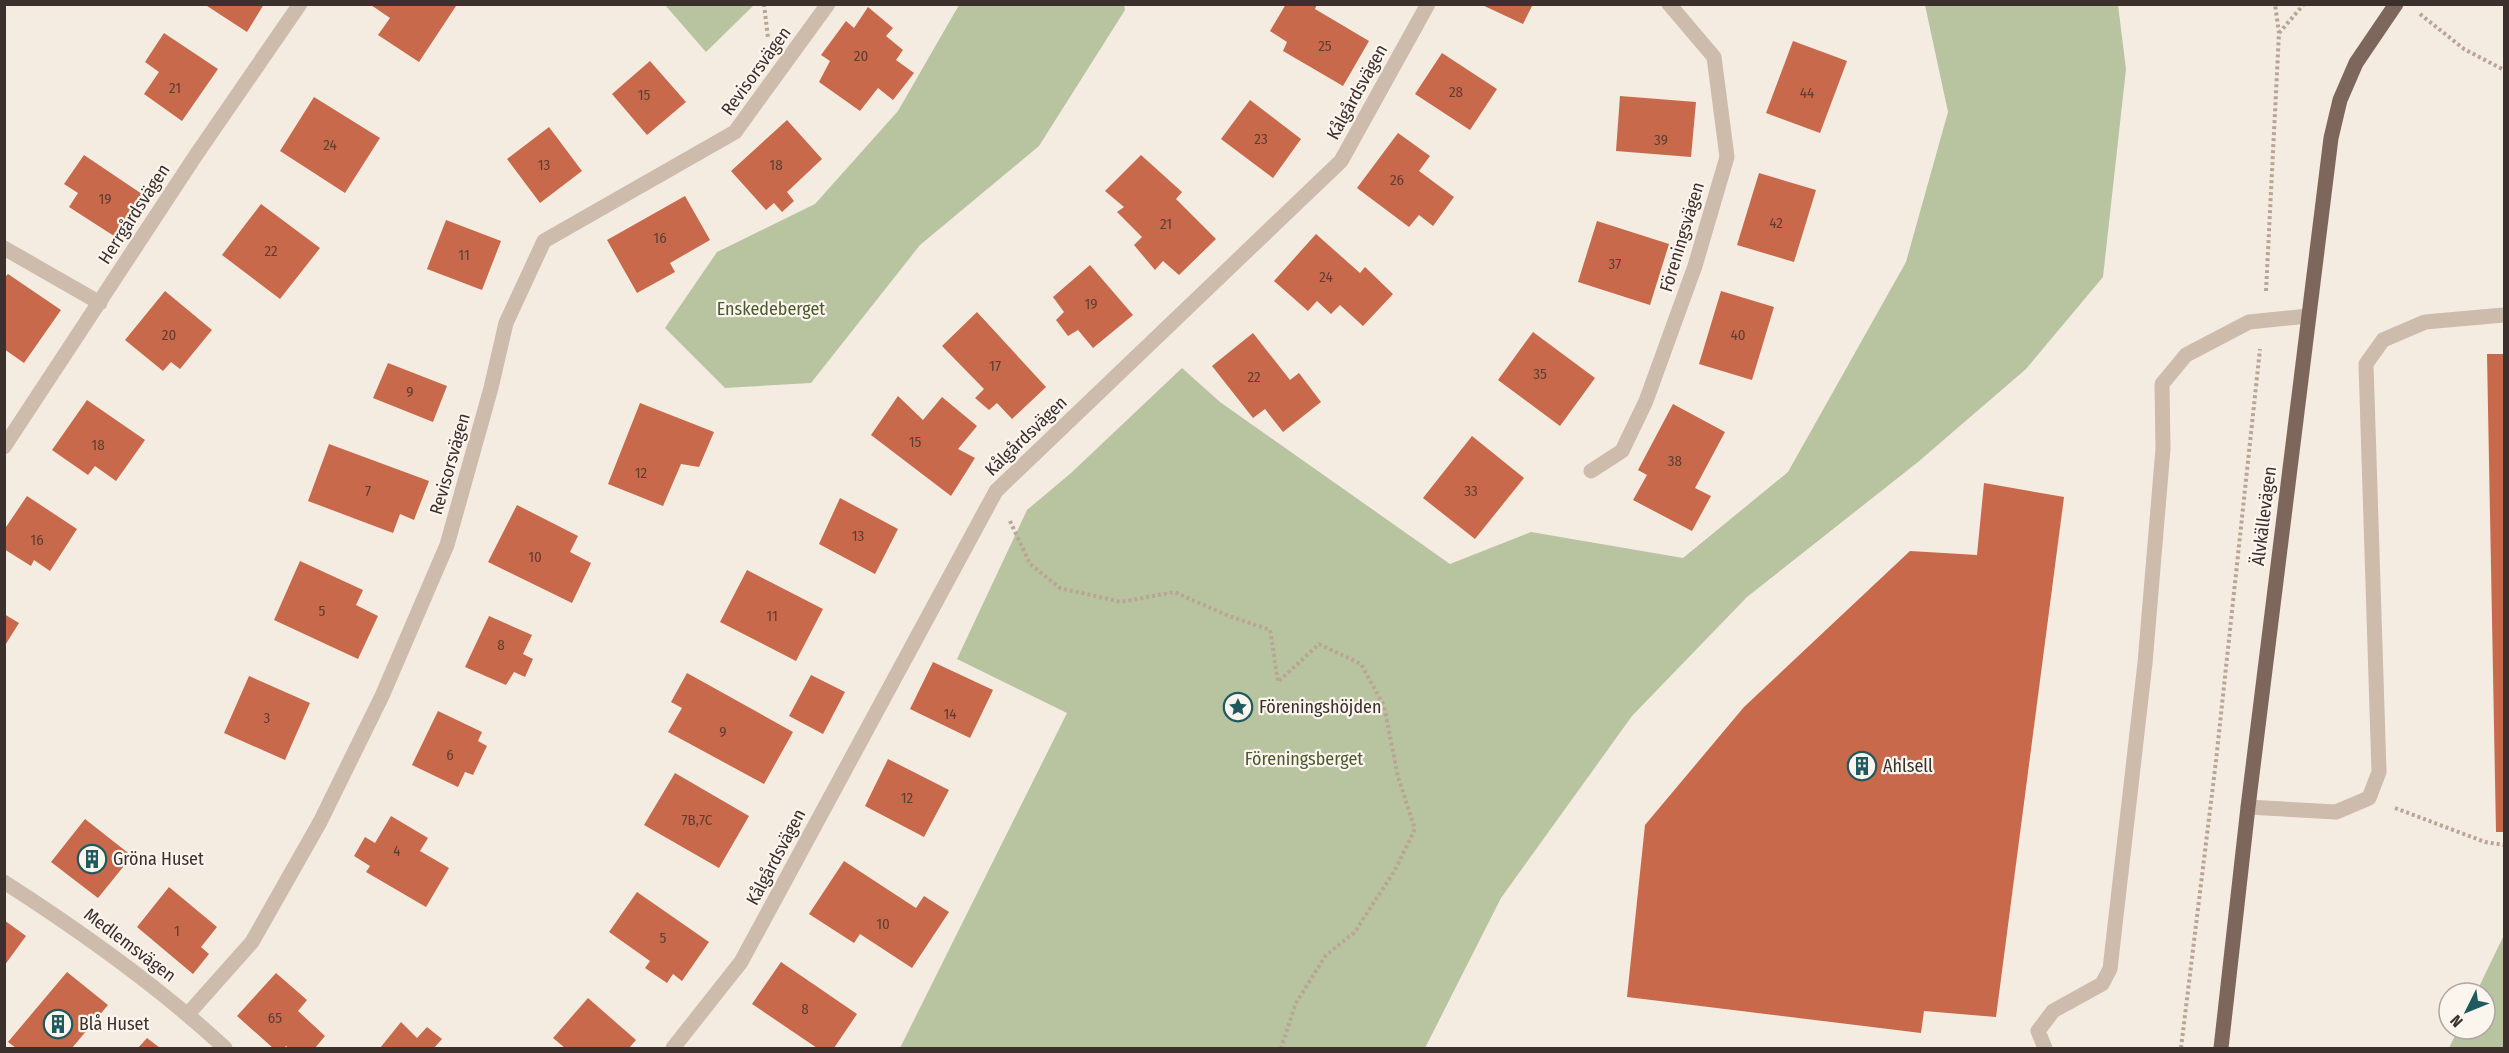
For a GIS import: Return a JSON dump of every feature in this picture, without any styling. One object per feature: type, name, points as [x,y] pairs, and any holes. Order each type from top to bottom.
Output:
[{"type":"main road","name":"Älvkällevägen","points":[[2221,1048],[2248,807],[2331,138],[2340,100],[2356,63],[2396,4]]},
{"type":"street","name":"Herrgårdsvägen","points":[[4,447],[196,155],[300,4]]},
{"type":"street","name":"Revisorsvägen","points":[[188,1014],[252,942],[320,822],[382,696],[447,545],[491,388],[506,323],[544,241],[735,132],[828,4]]},
{"type":"street","name":"Kålgårdsvägen","points":[[672,1048],[741,962],[996,491],[1341,161],[1428,4]]},
{"type":"street","name":"Föreningsvägen","points":[[1591,471],[1622,451],[1646,401],[1695,266],[1727,157],[1714,57],[1669,4]]},
{"type":"street","points":[[4,248],[100,303]]},
{"type":"street","points":[[2248,807],[2336,812],[2369,798],[2379,772],[2366,363],[2383,340],[2426,322],[2505,315]]},
{"type":"street","points":[[2045,1048],[2038,1031],[2053,1011],[2102,984],[2110,969],[2146,651],[2163,448],[2162,384],[2186,355],[2249,322],[2308,316]]},
{"type":"street","name":"Medlemsvägen","points":[[4,882],[81,931],[188,1014],[225,1048]]},
{"type":"path","points":[[2181,1048],[2216,761],[2265,319],[2279,33],[2275,4]]},
{"type":"path","points":[[2279,33],[2304,4]]},
{"type":"path","points":[[2417,12],[2464,49],[2505,70]]},
{"type":"path","points":[[996,491],[1030,564],[1060,588],[1121,602],[1174,592],[1229,616],[1270,630],[1278,682],[1319,644],[1361,664],[1384,706],[1398,777],[1415,829],[1395,870],[1354,933],[1326,955],[1296,1003],[1281,1048]]},
{"type":"path","points":[[2369,798],[2486,842],[2505,845]]},
{"type":"green space","name":"Enskedeberget","points":[[1124,4],[1125,10],[1039,146],[920,245],[811,383],[725,388],[665,328],[717,252],[815,204],[898,111],[959,5]]},
{"type":"green space","points":[[665,5],[754,5],[706,52]]},
{"type":"green space","name":"Föreningsberget","points":[[1925,5],[2118,5],[2126,69],[2103,277],[2026,369],[1918,462],[1747,597],[1632,716],[1501,898],[1425,1048],[900,1048],[1067,713],[957,659],[1027,510],[1071,473],[1182,368],[1220,402],[1450,564],[1531,532],[1683,558],[1788,472],[1906,262],[1948,112]]},
{"type":"green space","points":[[2504,935],[2504,1048],[2449,1048],[2452,1041],[2497,1041],[2497,981],[2482,981]]},
{"type":"building","points":[[204,4],[264,4],[247,32]]},
{"type":"building","points":[[1286,4],[1317,4],[1315,9],[1369,41],[1343,86],[1283,51],[1287,42],[1270,31]]},
{"type":"building","points":[[1480,4],[1533,4],[1523,24]]},
{"type":"building","points":[[371,5],[456,6],[419,62],[378,35],[390,18]]},
{"type":"building","points":[[868,7],[893,28],[886,36],[903,50],[896,60],[914,73],[893,100],[878,88],[860,111],[819,82],[830,61],[821,55],[846,21],[854,28]]},
{"type":"building","points":[[164,33],[218,69],[182,121],[144,94],[159,72],[145,62]]},
{"type":"building","points":[[1793,41],[1847,61],[1820,133],[1766,113]]},
{"type":"building","points":[[1442,53],[1497,89],[1470,130],[1415,94]]},
{"type":"building","points":[[650,61],[686,102],[647,135],[612,94]]},
{"type":"building","points":[[1620,96],[1696,102],[1691,157],[1616,151]]},
{"type":"building","points":[[314,97],[380,138],[345,193],[280,151]]},
{"type":"building","points":[[1250,100],[1301,139],[1273,178],[1221,139]]},
{"type":"building","points":[[787,120],[822,159],[787,192],[794,201],[782,212],[774,203],[766,210],[731,171]]},
{"type":"building","points":[[549,127],[582,171],[540,203],[507,159]]},
{"type":"building","points":[[1398,133],[1430,156],[1419,171],[1454,197],[1433,226],[1419,215],[1409,227],[1357,188]]},
{"type":"building","points":[[84,155],[142,194],[114,236],[69,207],[78,193],[64,184]]},
{"type":"building","points":[[1141,155],[1182,192],[1176,199],[1216,239],[1179,275],[1163,261],[1155,270],[1134,245],[1142,237],[1117,212],[1124,207],[1105,191]]},
{"type":"building","points":[[1759,173],[1816,190],[1794,262],[1737,245]]},
{"type":"building","points":[[685,196],[710,240],[670,263],[675,272],[637,293],[607,240]]},
{"type":"building","points":[[261,204],[320,248],[280,299],[222,255]]},
{"type":"building","points":[[446,220],[501,241],[482,290],[427,269]]},
{"type":"building","points":[[1597,221],[1669,244],[1650,305],[1578,282]]},
{"type":"building","points":[[1316,234],[1360,273],[1365,267],[1393,294],[1363,326],[1340,305],[1331,314],[1317,301],[1308,311],[1274,281]]},
{"type":"building","points":[[1090,265],[1133,315],[1093,348],[1078,330],[1068,336],[1056,320],[1064,312],[1053,297]]},
{"type":"building","points":[[8,274],[61,310],[24,363],[4,349],[4,278]]},
{"type":"building","points":[[165,291],[212,330],[180,369],[171,362],[163,371],[125,340]]},
{"type":"building","points":[[1721,291],[1774,307],[1752,380],[1699,364]]},
{"type":"building","points":[[977,312],[1046,387],[1012,419],[997,403],[989,410],[975,398],[984,389],[942,346]]},
{"type":"building","points":[[1533,332],[1595,378],[1560,426],[1498,380]]},
{"type":"building","points":[[1253,333],[1290,380],[1299,373],[1321,402],[1283,432],[1265,409],[1253,418],[1212,366]]},
{"type":"building","points":[[2487,354],[2504,354],[2504,832],[2496,832]]},
{"type":"building","points":[[388,363],[447,386],[433,422],[373,398]]},
{"type":"building","points":[[898,396],[923,420],[942,397],[977,426],[958,449],[975,458],[951,496],[871,435]]},
{"type":"building","points":[[87,400],[145,440],[116,481],[95,466],[88,475],[52,450]]},
{"type":"building","points":[[640,403],[714,432],[699,467],[681,464],[663,506],[608,484]]},
{"type":"building","points":[[1673,404],[1725,432],[1695,488],[1711,496],[1692,531],[1633,500],[1647,475],[1638,470]]},
{"type":"building","points":[[1472,436],[1524,478],[1475,539],[1423,498]]},
{"type":"building","points":[[329,444],[429,481],[414,520],[400,514],[393,533],[308,501]]},
{"type":"building","name":"Ahlsell","points":[[1984,483],[2064,497],[1996,1017],[1924,1011],[1921,1033],[1627,997],[1645,825],[1744,707],[1910,551],[1977,555]]},
{"type":"building","points":[[27,496],[77,529],[50,571],[34,560],[31,566],[4,549],[4,530]]},
{"type":"building","points":[[840,498],[898,529],[875,574],[819,544]]},
{"type":"building","points":[[517,505],[578,536],[570,552],[591,563],[572,603],[488,562]]},
{"type":"building","points":[[300,561],[363,590],[356,605],[378,616],[358,659],[274,620]]},
{"type":"building","points":[[747,570],[823,609],[796,661],[720,622]]},
{"type":"building","points":[[4,614],[19,623],[4,647]]},
{"type":"building","points":[[489,616],[532,635],[523,654],[533,659],[525,677],[514,672],[506,685],[465,667]]},
{"type":"building","points":[[933,662],[993,690],[970,738],[910,709]]},
{"type":"building","points":[[687,673],[793,732],[764,784],[668,732],[682,708],[671,702]]},
{"type":"building","points":[[811,675],[845,692],[823,734],[789,716]]},
{"type":"building","points":[[249,676],[310,703],[285,760],[224,733]]},
{"type":"building","points":[[438,711],[482,732],[478,741],[487,746],[473,775],[465,772],[458,787],[412,765]]},
{"type":"building","points":[[888,759],[949,790],[924,837],[865,806]]},
{"type":"building","points":[[675,773],[749,816],[719,868],[644,825]]},
{"type":"building","points":[[391,816],[428,838],[420,851],[449,868],[426,907],[366,872],[370,866],[354,856],[365,837],[375,843]]},
{"type":"building","name":"Gröna Huset","points":[[85,819],[132,856],[98,898],[51,862]]},
{"type":"building","points":[[844,861],[916,908],[924,896],[949,912],[912,968],[860,934],[854,943],[809,914]]},
{"type":"building","points":[[169,887],[217,927],[201,947],[209,954],[193,974],[137,927]]},
{"type":"building","points":[[637,892],[709,942],[682,981],[673,974],[667,983],[645,968],[650,961],[609,932]]},
{"type":"building","points":[[4,920],[26,936],[4,966]]},
{"type":"building","points":[[781,962],[857,1014],[834,1048],[817,1048],[752,1004]]},
{"type":"building","name":"Blå Huset","points":[[67,972],[108,1005],[72,1048],[16,1048],[8,1042]]},
{"type":"building","points":[[276,973],[307,1000],[298,1011],[325,1036],[315,1048],[286,1046],[273,1048],[237,1016]]},
{"type":"building","points":[[588,998],[636,1040],[629,1048],[565,1048],[553,1038]]},
{"type":"building","points":[[401,1022],[417,1038],[427,1027],[442,1039],[434,1048],[380,1048]]},
{"type":"building","points":[[147,1038],[160,1048],[138,1048]]},
{"type":"place","name":"Föreningshöjden","points":[[1238,707]]},
{"type":"place","name":"Ahlsell","points":[[1862,766]]},
{"type":"place","name":"Gröna Huset","points":[[92,859]]},
{"type":"place","name":"Blå Huset","points":[[58,1024]]}]
